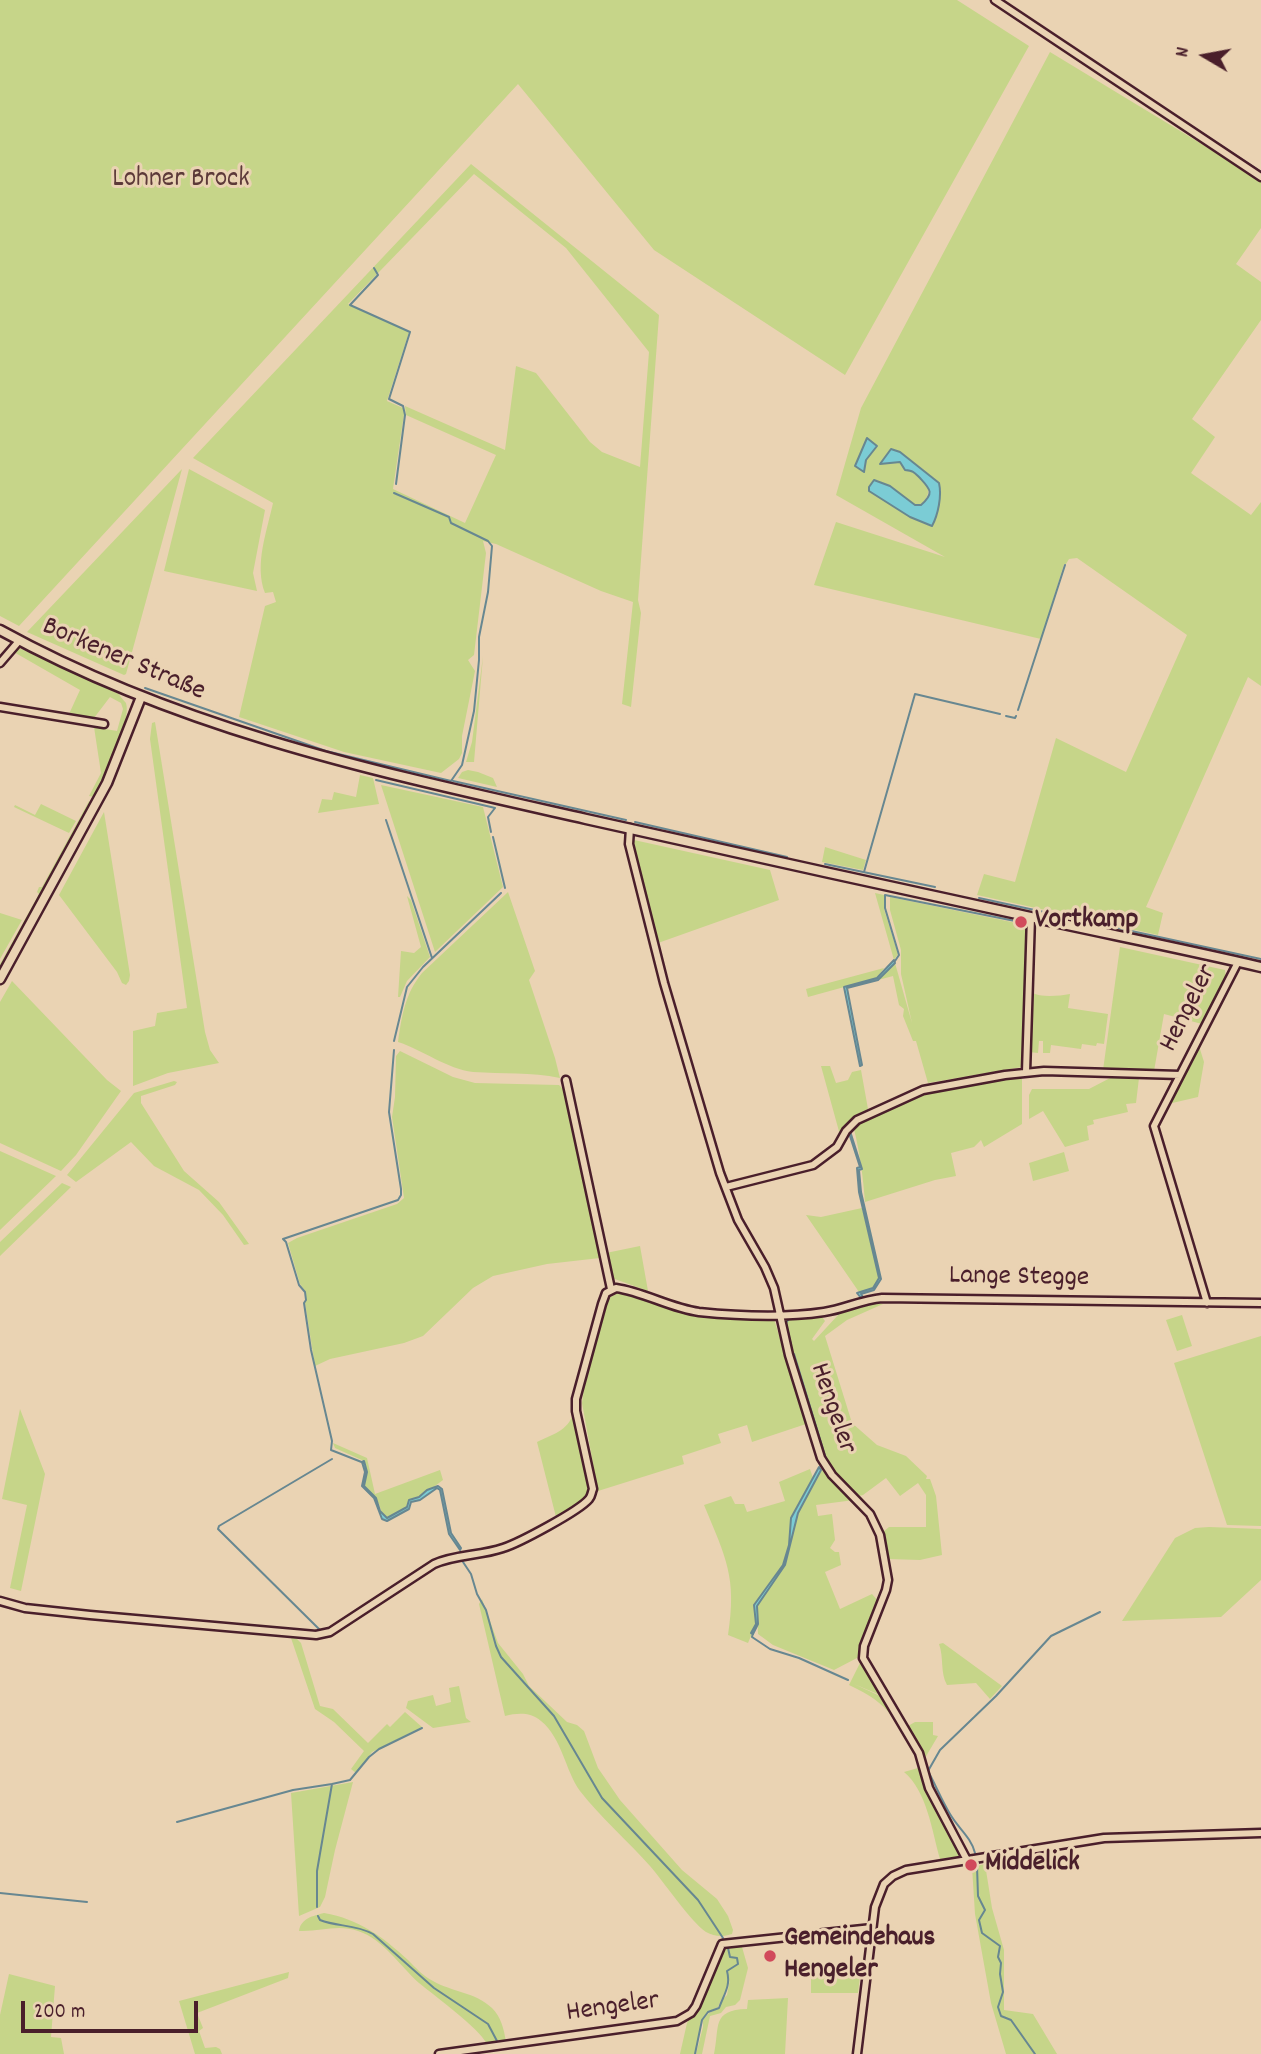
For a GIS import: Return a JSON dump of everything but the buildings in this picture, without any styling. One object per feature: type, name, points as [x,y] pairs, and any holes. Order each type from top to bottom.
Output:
[{"type":"main road","name":"Borkener Straße","points":[[0,631],[141,696],[230,730],[373,771],[1261,967]]},
{"type":"main road","points":[[0,979],[107,783],[141,696]]},
{"type":"street","points":[[995,0],[1261,177]]},
{"type":"street","points":[[0,663],[19,641]]},
{"type":"street","points":[[0,707],[104,724]]},
{"type":"street","name":"Hengeler","points":[[630,828],[629,844],[664,983],[726,1187],[745,1232],[769,1277],[821,1458],[832,1475],[870,1514],[883,1546],[888,1580],[864,1646],[863,1658],[919,1753],[929,1788],[967,1860]]},
{"type":"street","points":[[1026,1072],[1031,918]]},
{"type":"street","name":"Hengeler","points":[[1207,1303],[1155,1132],[1155,1120],[1238,962]]},
{"type":"street","name":"Hengeler","points":[[726,1187],[813,1165],[837,1147],[846,1131],[858,1120],[916,1092],[1026,1072],[1180,1075]]},
{"type":"street","points":[[0,1601],[25,1608],[90,1615],[316,1635],[330,1632],[434,1564],[452,1558],[495,1551],[522,1540],[591,1497],[593,1489],[576,1399],[606,1293],[611,1289],[566,1080]]},
{"type":"street","name":"Lange Stegge","points":[[611,1289],[622,1289],[683,1309],[779,1315],[821,1312],[882,1298],[1261,1303]]},
{"type":"street","points":[[857,2054],[872,1928],[879,1893],[893,1876],[906,1870],[1104,1838],[1261,1833]]},
{"type":"street","name":"Hengeler","points":[[439,2054],[677,2021],[696,2006],[722,1944],[872,1928]]},
{"type":"green space","name":"Lohner Brock","points":[[0,0],[957,0],[1029,46],[845,375],[654,250],[518,84],[19,626],[0,616]]},
{"type":"green space","points":[[1050,52],[1261,180],[1261,228],[1236,264],[1261,282],[1261,320],[1192,419],[1215,437],[1191,473],[1251,515],[1261,502],[1261,686],[1248,677],[1146,907],[1163,913],[1158,935],[977,895],[984,874],[1015,882],[1056,738],[1126,772],[1187,635],[1077,558],[1069,559],[1064,564],[1041,639],[814,585],[836,522],[945,557],[836,495],[861,408]],"holes":[[[891,449],[939,483],[941,490],[934,524],[910,517],[869,491],[877,480],[915,505],[920,505],[926,499],[928,488],[917,474],[904,469],[901,462],[880,464]]]},
{"type":"green space","points":[[471,164],[659,315],[638,600],[641,613],[631,707],[622,704],[633,602],[601,591],[496,544],[483,541],[486,553],[474,655],[468,660],[475,671],[462,736],[462,753],[459,759],[441,773],[344,752],[239,717],[265,606],[276,602],[273,592],[265,593],[261,571],[273,503],[193,458]],"holes":[[[474,174],[566,248],[649,352],[640,467],[602,452],[590,442],[536,373],[516,366],[505,450],[405,406],[406,415],[496,455],[465,523],[393,489],[404,414],[403,408],[387,401],[409,332],[348,304]]]},
{"type":"green space","points":[[182,469],[126,674],[27,632]]},
{"type":"green space","points":[[189,469],[265,510],[253,573],[257,591],[164,571]]},
{"type":"green space","points":[[19,648],[119,694],[126,703],[127,711],[121,736],[94,797],[89,796],[101,773],[94,727],[117,731],[123,709],[121,703],[110,697],[94,718],[69,714],[80,690],[12,651]]},
{"type":"green space","points":[[483,656],[474,762],[466,762],[472,742]]},
{"type":"green space","points":[[155,722],[205,1032],[210,1050],[219,1063],[168,1073],[133,1086],[133,1031],[155,1026],[157,1013],[187,1008],[150,739],[152,723]]},
{"type":"green space","points":[[468,770],[493,778],[497,787],[458,778],[462,772]]},
{"type":"green space","points":[[360,775],[373,778],[379,804],[318,813],[322,799],[332,800],[334,792],[356,797]]},
{"type":"green space","points":[[381,785],[483,807],[503,887],[435,952]]},
{"type":"green space","points":[[89,801],[91,803],[0,969],[0,964],[39,894],[39,887],[42,887]]},
{"type":"green space","points":[[41,804],[76,821],[69,833],[14,807],[15,805],[35,815]]},
{"type":"green space","points":[[104,812],[130,975],[126,985],[59,895]]},
{"type":"green space","points":[[634,840],[770,870],[779,900],[658,943],[634,857]]},
{"type":"green space","points":[[825,847],[866,860],[863,870],[822,862]]},
{"type":"green space","points":[[508,892],[535,971],[529,980],[560,1078],[463,1070],[398,1042],[408,997],[416,981]]},
{"type":"green space","points":[[875,893],[884,895],[884,909],[898,954],[894,960]]},
{"type":"green space","points":[[407,896],[411,900],[430,957],[407,981],[398,997],[401,951],[414,953],[421,947]]},
{"type":"green space","points":[[890,897],[1026,925],[1022,1067],[928,1083],[916,1041],[913,1041],[903,1016],[904,1009],[899,1005],[893,976],[878,980],[895,963],[912,1023],[901,974],[901,950],[890,910]]},
{"type":"green space","points":[[0,913],[22,920],[0,959]]},
{"type":"green space","points":[[1120,947],[1225,970],[1226,979],[1202,1024],[1164,1014],[1154,1071],[1103,1070]]},
{"type":"green space","points":[[884,968],[877,978],[808,997],[806,989]]},
{"type":"green space","points":[[12,981],[107,1080],[121,1091],[76,1155],[61,1171],[0,1143],[0,1002]]},
{"type":"green space","points":[[1031,992],[1045,996],[1070,994],[1068,1008],[1108,1014],[1104,1044],[1082,1044],[1081,1049],[1051,1045],[1050,1053],[1043,1053],[1043,1041],[1039,1041],[1038,1053],[1029,1052]]},
{"type":"green space","points":[[1199,1046],[1204,1062],[1198,1097],[1168,1104]]},
{"type":"green space","points":[[400,1051],[453,1077],[475,1083],[559,1085],[564,1090],[600,1258],[547,1264],[493,1276],[473,1288],[423,1336],[404,1343],[330,1359],[315,1366],[305,1303],[306,1292],[300,1284],[288,1243],[397,1204],[404,1198],[392,1117],[396,1056]]},
{"type":"green space","points":[[821,1066],[830,1066],[836,1083],[848,1080],[852,1072],[861,1070],[868,1109],[858,1114],[840,1135]]},
{"type":"green space","points":[[1022,1076],[1022,1124],[984,1147],[981,1140],[974,1147],[951,1153],[956,1176],[865,1202],[854,1129],[860,1123],[931,1091]]},
{"type":"green space","points":[[1112,1077],[1139,1078],[1136,1103],[1126,1104],[1128,1112],[1093,1120],[1094,1124],[1087,1126],[1089,1140],[1065,1147],[1043,1111],[1029,1119],[1029,1095],[1032,1089],[1089,1089]]},
{"type":"green space","points":[[177,1082],[175,1085],[141,1096],[141,1103],[184,1171],[219,1202],[249,1244],[244,1245],[223,1215],[199,1190],[154,1166],[131,1142],[76,1182],[67,1175],[134,1093]]},
{"type":"green space","points":[[0,1151],[56,1176],[0,1230]]},
{"type":"green space","points":[[1064,1152],[1069,1171],[1033,1181],[1029,1163]]},
{"type":"green space","points":[[62,1183],[71,1187],[0,1256],[0,1242]]},
{"type":"green space","points":[[862,1208],[879,1278],[873,1288],[859,1292],[806,1215],[821,1217]]},
{"type":"green space","points":[[640,1246],[648,1291],[612,1278],[606,1253]]},
{"type":"green space","points":[[618,1293],[689,1313],[774,1319],[806,1424],[752,1442],[747,1425],[718,1434],[721,1443],[682,1456],[684,1464],[598,1491],[582,1403],[586,1375],[609,1298]]},
{"type":"green space","points":[[868,1303],[883,1304],[847,1320],[825,1336],[852,1423],[877,1445],[906,1456],[927,1476],[926,1479],[930,1479],[936,1496],[942,1555],[920,1560],[888,1559],[883,1532],[889,1527],[926,1527],[926,1495],[918,1483],[900,1496],[886,1478],[859,1496],[830,1469],[784,1324],[788,1318],[822,1317],[825,1321],[812,1339],[814,1341],[839,1314]]},
{"type":"green space","points":[[1182,1315],[1192,1346],[1177,1351],[1166,1320]]},
{"type":"green space","points":[[1261,1336],[1261,1526],[1227,1525],[1174,1363]]},
{"type":"green space","points":[[20,1409],[45,1474],[21,1591],[10,1588],[27,1505],[2,1499]]},
{"type":"green space","points":[[573,1414],[588,1490],[585,1499],[556,1517],[537,1442],[567,1425]]},
{"type":"green space","points":[[333,1443],[367,1458],[375,1494],[440,1470],[443,1480],[423,1495],[409,1500],[407,1507],[387,1519],[383,1517],[379,1504],[364,1486],[367,1472],[364,1461],[335,1448]]},
{"type":"green space","points":[[820,1468],[854,1500],[816,1505],[818,1516],[832,1514],[835,1540],[830,1548],[839,1552],[841,1565],[825,1572],[840,1609],[872,1594],[879,1602],[857,1658],[834,1670],[773,1645],[758,1634],[757,1606],[785,1565],[798,1513]]},
{"type":"green space","points":[[810,1469],[813,1478],[791,1518],[789,1545],[783,1565],[754,1605],[756,1624],[748,1643],[728,1635],[731,1598],[728,1568],[704,1505],[731,1496],[735,1504],[744,1504],[747,1512],[785,1501],[779,1482]]},
{"type":"green space","points":[[1195,1528],[1261,1529],[1261,1580],[1221,1617],[1122,1621],[1175,1538]]},
{"type":"green space","points":[[482,1599],[498,1643],[523,1674],[529,1686],[567,1722],[584,1731],[598,1768],[620,1800],[682,1870],[717,1899],[728,1916],[732,1934],[713,1935],[693,1920],[650,1866],[580,1791],[554,1736],[541,1721],[524,1714],[505,1716],[479,1604]]},
{"type":"green space","points":[[291,1638],[301,1643],[320,1706],[333,1709],[368,1743],[387,1724],[390,1727],[405,1712],[422,1727],[372,1752],[356,1773],[351,1769],[364,1751],[334,1722],[315,1709]]},
{"type":"green space","points":[[943,1643],[1002,1686],[990,1699],[976,1683],[947,1685],[939,1644]]},
{"type":"green space","points":[[860,1663],[880,1695],[854,1684],[880,1696],[897,1721],[916,1758],[890,1714],[875,1699],[849,1685]]},
{"type":"green space","points":[[459,1686],[466,1718],[471,1722],[433,1728],[406,1708],[408,1701],[433,1695],[436,1706],[451,1702],[449,1688]]},
{"type":"green space","points":[[915,1722],[933,1722],[933,1735],[938,1736],[925,1758],[908,1726]]},
{"type":"green space","points":[[918,1768],[930,1800],[960,1846],[960,1856],[940,1859],[923,1800],[912,1780],[904,1772]]},
{"type":"green space","points":[[353,1782],[325,1897],[320,1907],[299,1916],[291,1793]]},
{"type":"green space","points":[[985,1864],[992,1908],[1004,1950],[1004,2010],[1033,2014],[1057,2054],[1006,2054],[991,2003],[975,1914],[972,1867]]},
{"type":"green space","points":[[324,1913],[370,1930],[429,1979],[485,2003],[500,2019],[506,2042],[487,2044],[466,2021],[419,1983],[383,1946],[367,1935],[343,1928],[299,1931],[305,1920]]},
{"type":"green space","points":[[735,1944],[742,1947],[748,1968],[740,2000],[735,2005],[726,2007],[721,2013],[710,2016],[702,2054],[696,2054],[703,2020],[719,2008],[727,1995],[730,1979],[718,2007],[708,2012],[702,2019],[695,2054],[680,2054],[687,2023],[714,1977],[721,1947]]},
{"type":"green space","points":[[862,1961],[858,1993],[811,1993],[811,1965]]},
{"type":"green space","points":[[289,1972],[288,1978],[197,2013],[203,2028],[199,2031],[205,2048],[216,2047],[222,2054],[195,2054],[179,2001]]},
{"type":"green space","points":[[9,1974],[55,1986],[51,2037],[61,2038],[64,2054],[0,2054],[0,2015]]},
{"type":"green space","points":[[788,1998],[785,2054],[714,2054],[722,2017],[735,2010],[747,2009],[748,2000]]},
{"type":"water","points":[[867,438],[877,446],[866,460],[864,472],[855,466]]},
{"type":"water","points":[[891,449],[900,452],[939,483],[939,505],[932,526],[910,517],[869,491],[874,480],[890,486],[915,505],[921,505],[928,497],[930,491],[926,485],[914,472],[905,470],[900,462],[880,464]]},
{"type":"water","points":[[894,960],[895,963],[878,980],[847,988],[862,1065],[860,1066],[844,987],[877,978]]},
{"type":"water","points":[[850,1131],[862,1169],[859,1170],[861,1192],[881,1279],[874,1290],[861,1294],[861,1298],[857,1293],[873,1288],[879,1278],[859,1192],[857,1168],[860,1167]]},
{"type":"water","points":[[364,1461],[367,1472],[364,1486],[376,1498],[380,1511],[387,1518],[407,1507],[409,1500],[419,1497],[427,1490],[438,1486],[442,1489],[451,1533],[460,1550],[449,1534],[440,1490],[437,1488],[420,1500],[411,1502],[409,1509],[387,1521],[382,1519],[374,1498],[362,1486]]},
{"type":"water","points":[[819,1467],[821,1470],[798,1513],[785,1565],[757,1606],[758,1624],[753,1634],[751,1633],[756,1624],[754,1605],[783,1565],[789,1545],[791,1518]]},
{"type":"waterway","points":[[1059,39],[1261,172]]},
{"type":"waterway","points":[[374,268],[378,275],[350,305],[410,332],[389,399],[403,406],[405,415],[396,484]]},
{"type":"waterway","points":[[145,688],[326,751],[451,781],[462,765],[474,711],[479,637],[488,592],[492,546],[488,541],[451,523],[449,517],[394,493]]},
{"type":"waterway","points":[[1018,710],[1065,565]]},
{"type":"waterway","points":[[864,872],[915,694],[1000,714]]},
{"type":"waterway","points":[[1006,716],[1016,716]]},
{"type":"waterway","points":[[376,780],[495,808],[488,817],[491,832]]},
{"type":"waterway","points":[[453,781],[626,820]]},
{"type":"waterway","points":[[386,820],[432,958]]},
{"type":"waterway","points":[[635,822],[787,857]]},
{"type":"waterway","points":[[493,837],[505,888]]},
{"type":"waterway","points":[[825,864],[935,887]]},
{"type":"waterway","points":[[394,1041],[407,987],[423,967],[501,893]]},
{"type":"waterway","points":[[895,961],[899,955],[885,908],[885,895],[1025,923]]},
{"type":"waterway","points":[[979,898],[1261,959]]},
{"type":"waterway","points":[[364,1463],[331,1450],[332,1441],[311,1350],[304,1303],[305,1292],[299,1285],[283,1239],[398,1200],[401,1195],[389,1112],[394,1050]]},
{"type":"waterway","points":[[831,1314],[845,1310]]},
{"type":"waterway","points":[[790,1317],[786,1323],[791,1345]]},
{"type":"waterway","points":[[794,1354],[826,1459]]},
{"type":"waterway","points":[[320,1630],[218,1529],[332,1459]]},
{"type":"waterway","points":[[463,1562],[486,1610],[501,1657],[554,1716],[602,1798],[698,1900],[723,1938]]},
{"type":"waterway","points":[[928,1771],[940,1750],[996,1696],[1051,1636],[1100,1612]]},
{"type":"waterway","points":[[753,1633],[752,1637],[770,1649],[799,1658],[848,1680]]},
{"type":"waterway","points":[[317,1907],[317,1871],[332,1784],[350,1780],[379,1749],[422,1728]]},
{"type":"waterway","points":[[929,1773],[947,1809],[971,1842],[975,1853]]},
{"type":"waterway","points":[[177,1822],[293,1790],[332,1784]]},
{"type":"waterway","points":[[977,1866],[978,1896],[985,1910],[979,1920],[982,1933],[1000,1946],[998,1957],[1001,1963],[1003,1992],[998,2007],[1001,2016],[1011,2020],[1035,2054]]},
{"type":"waterway","points":[[0,1893],[87,1902]]},
{"type":"waterway","points":[[318,1916],[326,1922],[373,1934],[434,1988],[488,2024],[497,2041]]},
{"type":"waterway","points":[[695,2054],[702,2020],[708,2012],[719,2008],[728,1986],[727,1971],[738,1964],[737,1958],[730,1957],[728,1948]]},
{"type":"place","name":"Vortkamp","points":[[1021,922]]},
{"type":"place","name":"Middelick","points":[[971,1865]]},
{"type":"place","name":"Gemeindehaus Hengeler","points":[[770,1956]]}]
